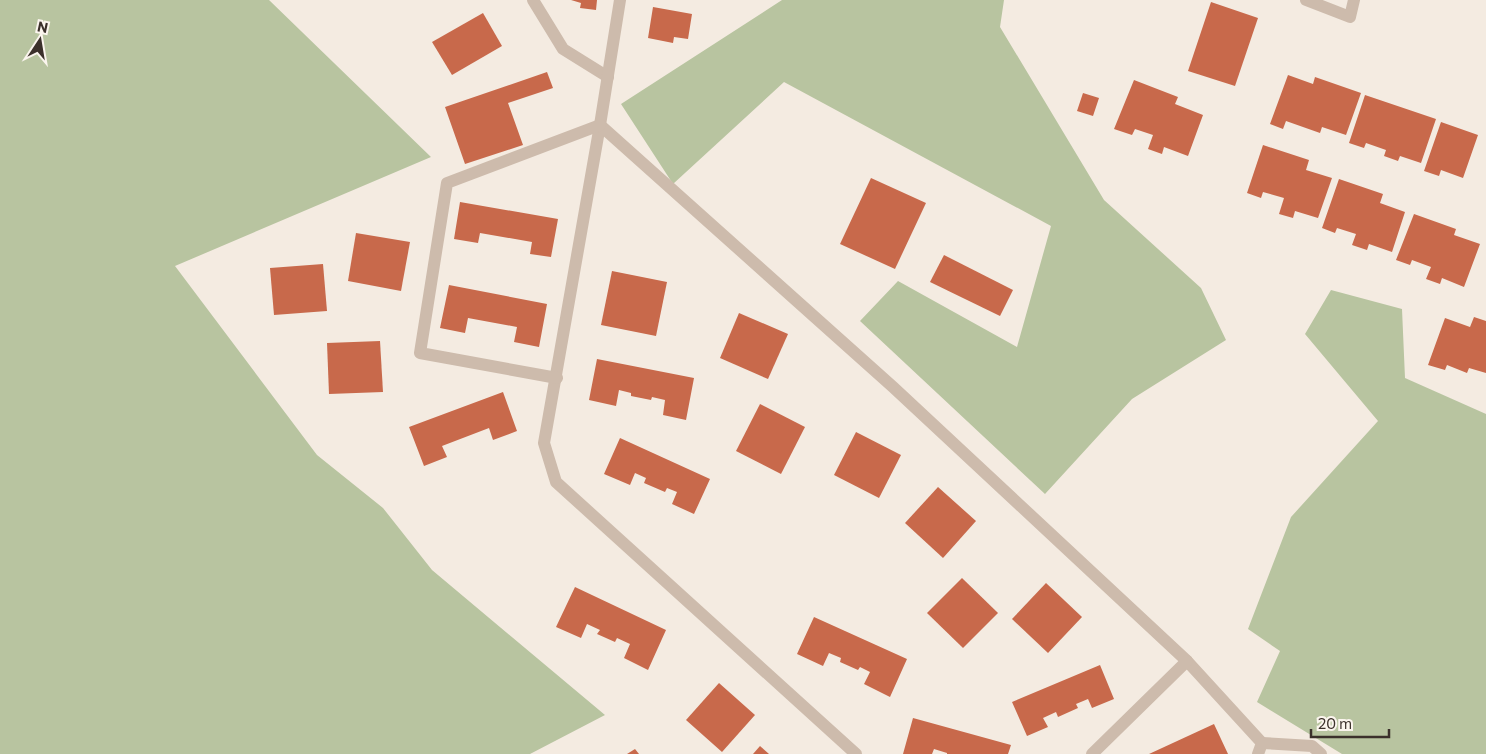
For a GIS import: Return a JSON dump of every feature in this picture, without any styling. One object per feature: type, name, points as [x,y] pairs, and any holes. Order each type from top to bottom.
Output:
[{"type":"street","points":[[533,0],[564,49],[608,77]]},
{"type":"street","points":[[620,0],[557,378],[544,443],[556,482],[856,754]]},
{"type":"street","points":[[1306,0],[1350,17],[1354,0]]},
{"type":"street","points":[[557,378],[420,352],[447,183],[600,125]]},
{"type":"street","points":[[600,125],[893,387],[1186,661],[1260,748],[1312,746],[1321,754]]},
{"type":"street","points":[[1092,754],[1186,661]]},
{"type":"green space","points":[[0,0],[269,0],[431,157],[175,266],[317,455],[383,508],[432,570],[605,715],[530,754],[0,754]]},
{"type":"green space","points":[[782,0],[1004,0],[1000,27],[1104,200],[1201,288],[1226,340],[1132,399],[1045,494],[860,321],[898,281],[1017,347],[1051,226],[784,82],[673,184],[621,104]]},
{"type":"green space","points":[[1331,290],[1402,309],[1405,378],[1486,414],[1486,754],[1342,754],[1257,702],[1280,651],[1248,629],[1291,517],[1378,421],[1305,334]]},
{"type":"building","points":[[571,0],[597,0],[596,10],[580,8],[581,3]]},
{"type":"building","points":[[1211,2],[1258,18],[1235,86],[1188,71]]},
{"type":"building","points":[[653,7],[692,14],[688,39],[674,37],[673,43],[648,38]]},
{"type":"building","points":[[483,13],[502,46],[452,75],[432,42]]},
{"type":"building","points":[[547,72],[553,88],[508,103],[523,145],[465,164],[445,107]]},
{"type":"building","points":[[1288,75],[1313,84],[1315,77],[1361,93],[1346,135],[1322,127],[1320,133],[1286,121],[1283,129],[1270,124]]},
{"type":"building","points":[[1134,80],[1178,97],[1175,104],[1203,115],[1188,156],[1164,147],[1162,154],[1148,149],[1153,135],[1135,129],[1132,135],[1114,129]]},
{"type":"building","points":[[1083,93],[1099,98],[1093,116],[1077,111]]},
{"type":"building","points":[[1365,95],[1436,119],[1421,163],[1400,156],[1398,161],[1384,156],[1386,150],[1366,143],[1364,148],[1349,143]]},
{"type":"building","points":[[1441,122],[1478,135],[1463,178],[1441,170],[1439,176],[1424,171]]},
{"type":"building","points":[[1263,145],[1309,160],[1306,170],[1332,178],[1318,218],[1295,211],[1293,218],[1279,214],[1284,198],[1263,192],[1261,198],[1247,193]]},
{"type":"building","points":[[871,178],[926,203],[895,269],[840,244]]},
{"type":"building","points":[[1339,179],[1383,194],[1380,203],[1405,212],[1392,252],[1369,244],[1367,250],[1352,245],[1356,234],[1337,228],[1335,233],[1322,228]]},
{"type":"building","points":[[460,202],[558,219],[551,257],[530,254],[532,242],[480,233],[478,243],[454,239]]},
{"type":"building","points":[[1414,214],[1456,229],[1454,235],[1480,244],[1464,287],[1442,278],[1440,284],[1426,279],[1431,267],[1412,260],[1410,265],[1396,260]]},
{"type":"building","points":[[356,233],[410,242],[401,291],[348,281]]},
{"type":"building","points":[[944,255],[1013,290],[1000,316],[930,282]]},
{"type":"building","points":[[323,264],[327,311],[274,315],[270,268]]},
{"type":"building","points":[[612,271],[667,282],[656,336],[601,325]]},
{"type":"building","points":[[449,285],[547,304],[539,347],[514,342],[517,327],[468,318],[465,333],[440,328]]},
{"type":"building","points":[[739,313],[788,334],[768,379],[720,358]]},
{"type":"building","points":[[1474,317],[1486,321],[1486,373],[1469,368],[1467,373],[1447,365],[1445,370],[1428,365],[1445,318],[1470,327]]},
{"type":"building","points":[[380,341],[383,392],[329,394],[327,343]]},
{"type":"building","points":[[597,359],[694,378],[686,420],[663,415],[665,400],[652,397],[651,400],[631,396],[631,393],[619,390],[616,406],[589,400]]},
{"type":"building","points":[[503,392],[517,431],[493,440],[489,428],[442,446],[447,457],[424,466],[409,427]]},
{"type":"building","points":[[760,404],[805,427],[781,474],[736,451]]},
{"type":"building","points":[[856,432],[901,455],[879,498],[834,475]]},
{"type":"building","points":[[620,438],[710,479],[694,514],[672,504],[677,492],[667,488],[665,492],[644,483],[646,478],[635,473],[630,485],[604,474]]},
{"type":"building","points":[[938,487],[976,521],[943,558],[905,523]]},
{"type":"building","points":[[962,578],[998,613],[963,648],[927,613]]},
{"type":"building","points":[[1046,583],[1082,617],[1048,653],[1012,619]]},
{"type":"building","points":[[575,587],[666,630],[648,670],[624,658],[630,644],[617,638],[615,642],[597,634],[600,630],[587,624],[581,638],[556,627]]},
{"type":"building","points":[[814,617],[907,659],[890,697],[864,684],[870,672],[860,667],[858,670],[840,662],[841,658],[829,653],[823,666],[797,654]]},
{"type":"building","points":[[1100,665],[1114,699],[1092,708],[1088,699],[1076,704],[1078,708],[1058,717],[1056,712],[1043,718],[1048,727],[1027,736],[1012,702]]},
{"type":"building","points":[[719,683],[755,715],[722,752],[686,720]]},
{"type":"building","points":[[913,718],[1011,745],[1008,754],[947,754],[934,749],[932,754],[903,754]]},
{"type":"building","points":[[1214,724],[1228,754],[1149,754]]},
{"type":"building","points":[[760,746],[769,754],[753,754]]},
{"type":"building","points":[[635,749],[639,754],[627,754]]}]
